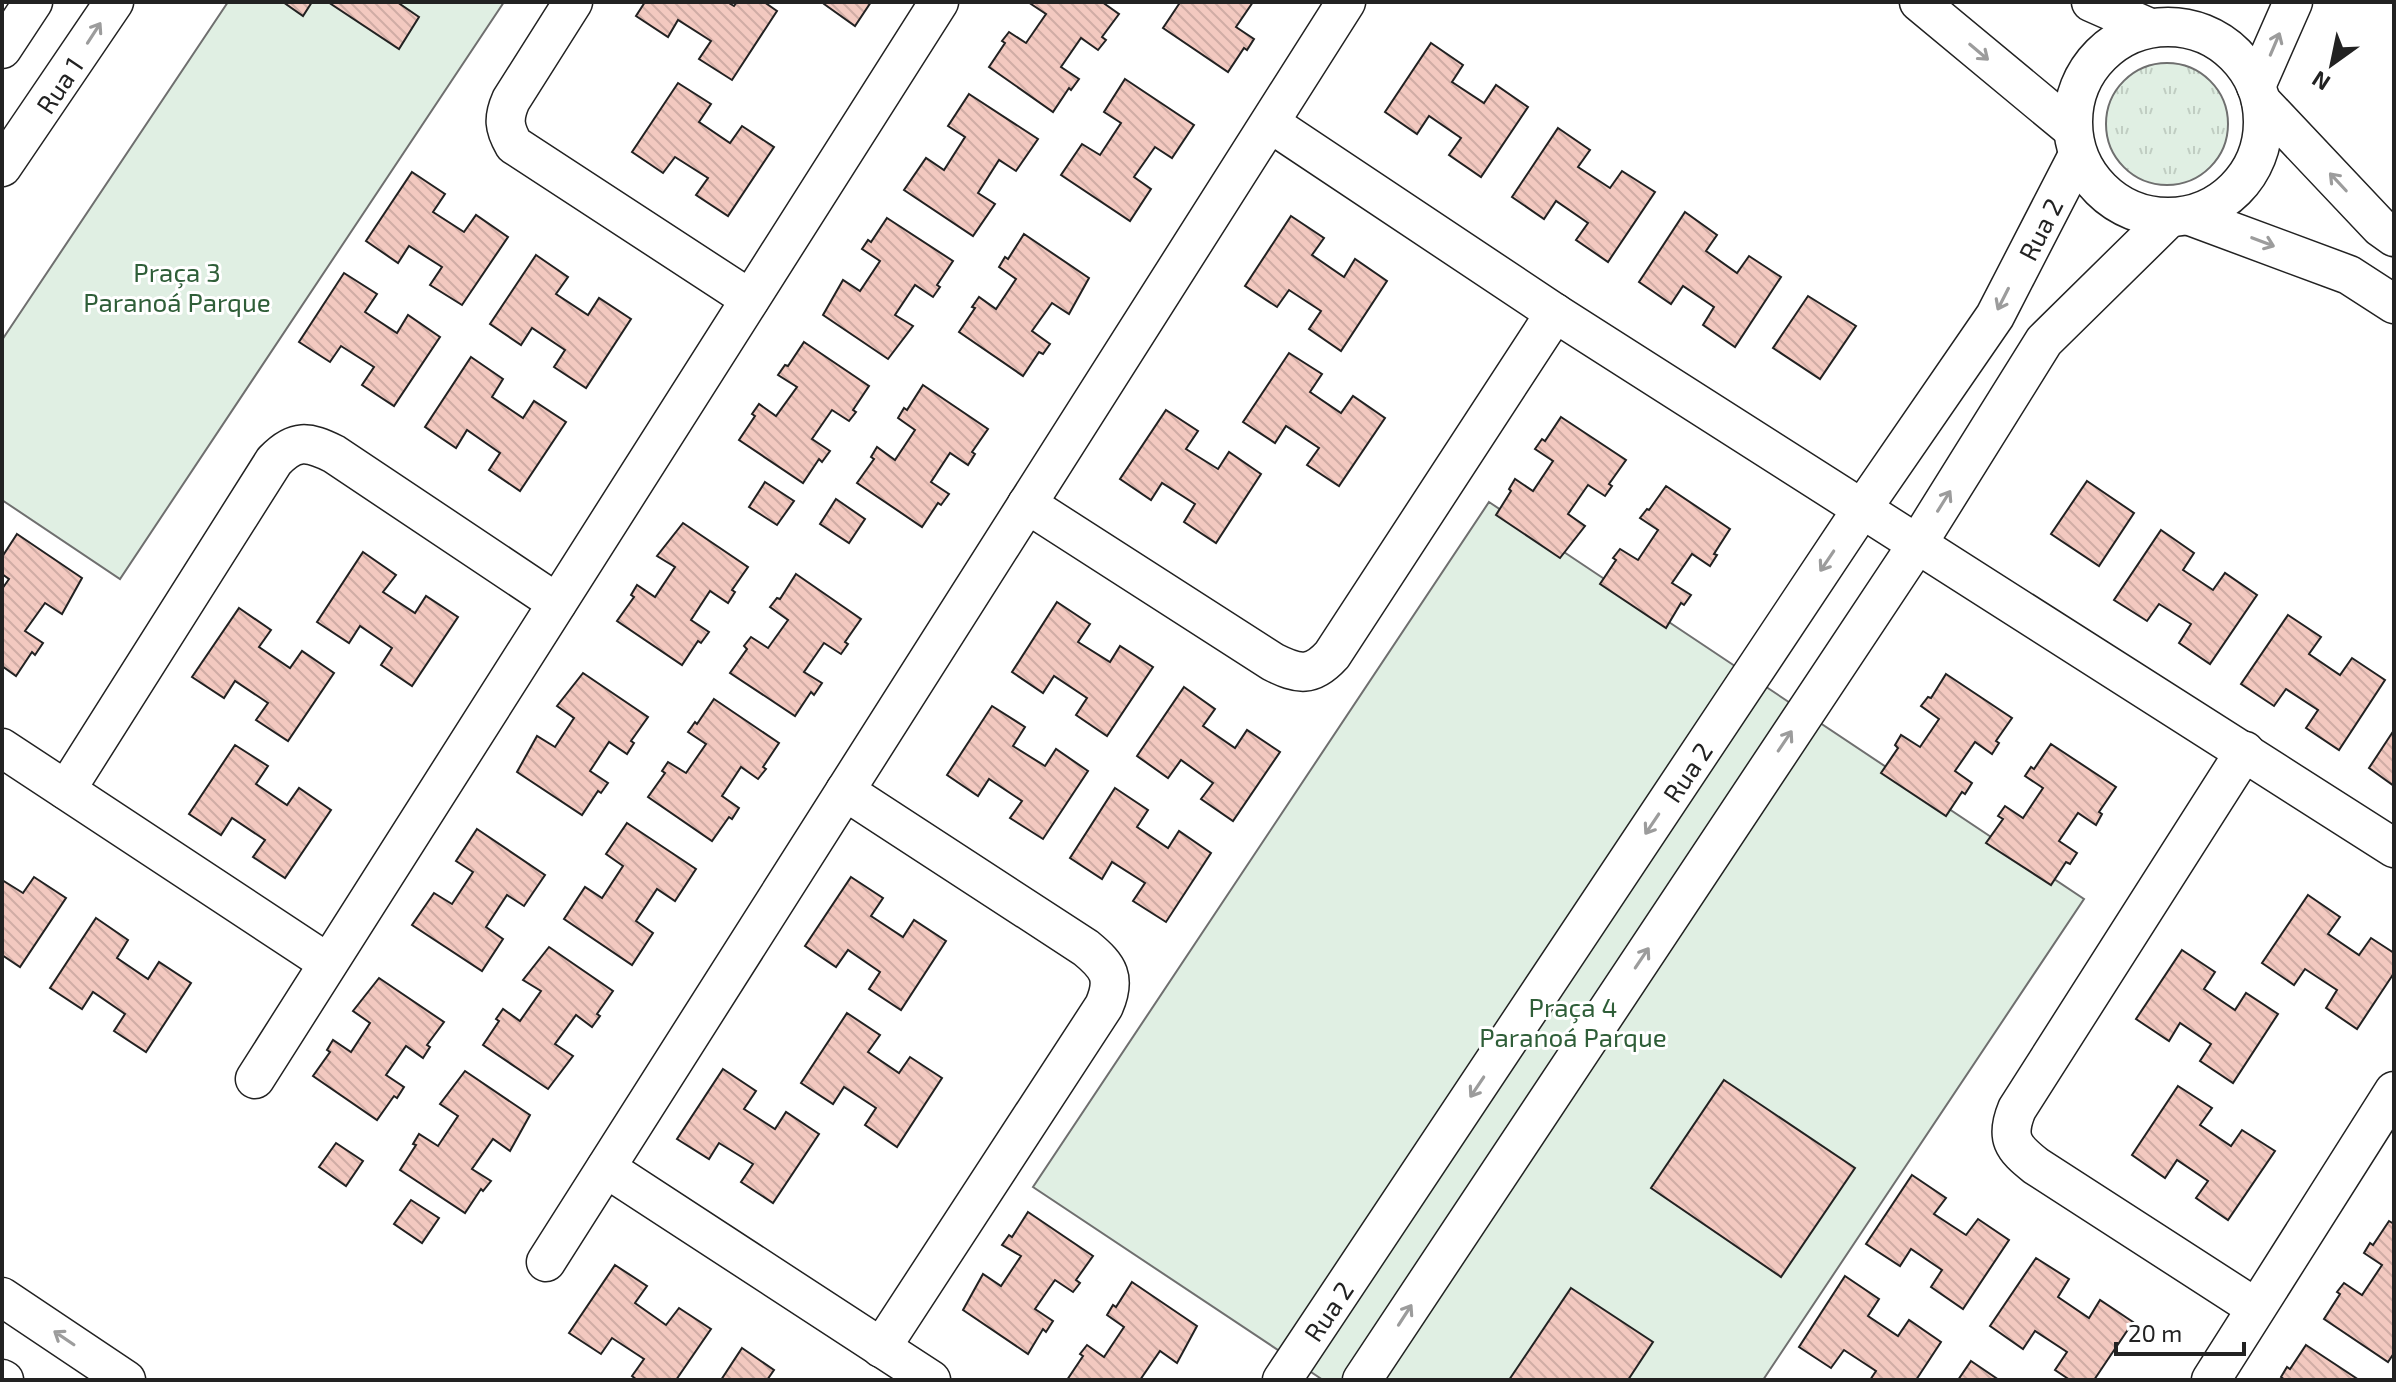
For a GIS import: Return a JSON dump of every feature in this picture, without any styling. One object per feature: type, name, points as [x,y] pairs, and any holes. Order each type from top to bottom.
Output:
[{"type":"street","points":[[2,49],[33,2]]},
{"type":"street","name":"Rua 1","points":[[2,167],[114,2]]},
{"type":"street","points":[[573,2],[511,100],[504,115],[505,130],[514,145],[750,299]]},
{"type":"street","points":[[255,1079],[939,2]]},
{"type":"street","points":[[546,1262],[1346,2]]},
{"type":"street","points":[[1919,2],[2075,142]]},
{"type":"street","points":[[2091,2],[2175,19],[2225,45],[2244,63],[2259,93],[2380,227],[2394,237]]},
{"type":"street","points":[[1362,1380],[1918,543],[2044,341],[2180,217],[2218,204],[2241,185],[2256,160],[2264,131],[2259,93],[2293,2]]},
{"type":"street","points":[[2175,19],[2123,36],[2101,53],[2084,75],[2074,101],[2075,142],[2092,181],[2113,201],[2140,214],[2180,217],[2349,275],[2394,304]]},
{"type":"street","points":[[1270,123],[1555,313],[2394,848]]},
{"type":"street","name":"Rua 2","points":[[1282,1380],[1862,509],[1995,316],[2075,142]]},
{"type":"street","points":[[1027,504],[1273,662],[1290,671],[1307,673],[1321,667],[1332,655],[1555,313]]},
{"type":"street","points":[[66,790],[274,461],[286,449],[300,444],[317,445],[334,454],[557,603]]},
{"type":"street","points":[[2,748],[328,963]]},
{"type":"street","points":[[2245,751],[2017,1109],[2011,1125],[2011,1139],[2020,1153],[2036,1166],[2256,1308]]},
{"type":"street","points":[[845,791],[1086,948],[1101,961],[1110,975],[1111,990],[1104,1006],[881,1348]]},
{"type":"street","points":[[2211,1380],[2394,1091]]},
{"type":"street","points":[[606,1168],[931,1380]]},
{"type":"street","points":[[2,1297],[126,1380]]},
{"type":"green space","name":"Praça 3 Paranoá Parque","points":[[228,2],[504,2],[120,579],[2,500],[2,340]]},
{"type":"green space","points":[[2167,63],[2190,67],[2210,81],[2224,101],[2228,124],[2224,147],[2210,167],[2190,181],[2167,185],[2144,181],[2124,167],[2110,147],[2106,124],[2110,101],[2124,81],[2144,67]]},
{"type":"green space","name":"Praça 4 Paranoá Parque","points":[[1489,502],[2084,899],[1763,1380],[1323,1380],[1033,1187]]},
{"type":"building","points":[[283,2],[312,2],[303,16]]},
{"type":"building","points":[[328,2],[397,2],[419,17],[399,49]]},
{"type":"building","points":[[645,2],[727,2],[734,6],[737,2],[764,2],[777,11],[732,80],[699,59],[711,41],[678,20],[668,37],[636,16]]},
{"type":"building","points":[[825,2],[871,2],[855,26]]},
{"type":"building","points":[[1028,2],[1102,2],[1119,14],[1102,37],[1106,40],[1098,50],[1081,38],[1061,67],[1079,79],[1053,112],[989,67],[1009,32],[1026,43],[1046,14]]},
{"type":"building","points":[[1177,2],[1253,2],[1236,27],[1254,39],[1228,72],[1163,28],[1179,4]]},
{"type":"building","points":[[1431,43],[1463,65],[1452,82],[1484,103],[1496,85],[1528,107],[1481,177],[1449,155],[1461,138],[1429,116],[1417,134],[1385,112]]},
{"type":"building","points":[[1125,79],[1194,125],[1172,158],[1155,147],[1134,177],[1151,189],[1130,221],[1061,175],[1082,144],[1100,155],[1121,123],[1104,112]]},
{"type":"building","points":[[678,83],[711,104],[699,122],[730,143],[742,126],[774,147],[728,216],[696,195],[708,178],[675,157],[663,173],[632,152]]},
{"type":"building","points":[[969,94],[1038,139],[1016,171],[999,160],[978,193],[995,204],[973,236],[904,190],[926,158],[944,170],[965,137],[948,126]]},
{"type":"building","points":[[1558,128],[1590,150],[1578,167],[1610,188],[1622,171],[1655,192],[1608,262],[1576,240],[1588,223],[1556,201],[1544,219],[1512,197]]},
{"type":"building","points":[[412,172],[445,194],[433,212],[464,232],[476,215],[508,237],[462,305],[430,285],[442,267],[409,246],[398,263],[366,241]]},
{"type":"building","points":[[1685,212],[1717,235],[1706,251],[1737,273],[1749,256],[1781,277],[1735,347],[1703,325],[1714,307],[1683,286],[1671,304],[1639,282]]},
{"type":"building","points":[[1291,216],[1324,238],[1312,255],[1344,277],[1355,259],[1387,281],[1341,351],[1309,329],[1321,311],[1289,290],[1277,307],[1245,286]]},
{"type":"building","points":[[887,218],[953,261],[933,297],[915,285],[895,315],[913,326],[888,359],[823,315],[843,280],[860,291],[880,261],[862,249],[868,240],[871,242]]},
{"type":"building","points":[[1024,234],[1089,278],[1069,314],[1052,303],[1032,331],[1050,344],[1043,354],[1039,352],[1023,376],[959,332],[979,297],[996,309],[1016,279],[999,267]]},
{"type":"building","points":[[536,255],[568,277],[556,294],[588,315],[599,298],[631,319],[586,388],[554,367],[565,350],[532,328],[521,345],[490,324]]},
{"type":"building","points":[[344,273],[377,294],[365,312],[397,333],[408,315],[440,337],[394,406],[362,385],[374,367],[341,346],[330,362],[299,342]]},
{"type":"building","points":[[1808,296],[1856,326],[1820,379],[1773,348]]},
{"type":"building","points":[[804,342],[869,386],[849,421],[832,410],[812,439],[830,451],[822,462],[819,459],[803,483],[739,440],[759,404],[776,416],[797,387],[778,375]]},
{"type":"building","points":[[1289,353],[1322,374],[1310,392],[1341,413],[1353,396],[1385,418],[1339,486],[1307,465],[1319,448],[1286,426],[1275,443],[1243,422]]},
{"type":"building","points":[[471,357],[503,379],[492,397],[523,418],[534,401],[566,422],[520,491],[489,470],[500,453],[467,430],[456,448],[425,427]]},
{"type":"building","points":[[923,385],[988,429],[972,452],[975,454],[968,465],[950,453],[931,482],[949,494],[941,505],[938,503],[922,527],[857,483],[874,459],[871,457],[877,447],[895,460],[915,430],[898,418]]},
{"type":"building","points":[[1166,410],[1198,431],[1186,449],[1218,469],[1229,452],[1261,474],[1216,543],[1184,522],[1195,504],[1162,483],[1151,500],[1120,479]]},
{"type":"building","points":[[1561,417],[1626,460],[1609,484],[1612,486],[1605,496],[1588,485],[1568,514],[1585,526],[1560,558],[1496,515],[1515,479],[1533,491],[1553,461],[1535,449],[1542,439],[1545,441]]},
{"type":"building","points":[[2087,481],[2134,513],[2099,566],[2051,534]]},
{"type":"building","points":[[765,482],[794,501],[777,525],[749,507]]},
{"type":"building","points":[[1666,486],[1730,529],[1710,566],[1692,554],[1672,583],[1691,595],[1684,605],[1681,603],[1666,628],[1600,584],[1620,549],[1638,560],[1658,530],[1640,518]]},
{"type":"building","points":[[836,499],[865,519],[849,543],[820,524]]},
{"type":"building","points":[[683,523],[748,567],[732,590],[735,592],[728,603],[710,591],[691,620],[709,632],[701,643],[698,641],[682,665],[617,621],[634,597],[631,595],[637,585],[655,597],[675,567],[657,556]]},
{"type":"building","points":[[2161,530],[2194,553],[2183,570],[2213,590],[2225,573],[2257,595],[2210,664],[2179,643],[2191,624],[2159,604],[2147,621],[2114,600]]},
{"type":"building","points":[[17,534],[82,578],[62,614],[45,603],[25,631],[43,643],[35,655],[32,652],[16,676],[2,666],[2,589],[9,579],[2,574],[2,557]]},
{"type":"building","points":[[363,552],[396,575],[383,592],[415,613],[426,596],[458,617],[412,686],[381,665],[392,648],[360,626],[349,643],[317,622]]},
{"type":"building","points":[[796,574],[861,619],[845,642],[848,644],[841,654],[824,643],[804,672],[822,683],[814,695],[811,692],[795,716],[730,673],[747,649],[744,646],[751,637],[768,648],[788,620],[770,607],[777,598],[780,599]]},
{"type":"building","points":[[1057,602],[1090,624],[1078,642],[1110,662],[1120,646],[1153,667],[1107,736],[1076,715],[1087,698],[1054,676],[1043,693],[1012,672]]},
{"type":"building","points":[[239,608],[271,630],[259,647],[290,668],[302,651],[334,673],[288,741],[256,720],[268,703],[235,681],[224,698],[192,677]]},
{"type":"building","points":[[2288,615],[2321,637],[2309,654],[2340,675],[2352,658],[2385,680],[2339,750],[2306,728],[2318,710],[2286,689],[2274,706],[2241,684]]},
{"type":"building","points":[[583,673],[648,717],[631,741],[634,743],[627,754],[609,742],[590,771],[608,783],[601,793],[598,791],[582,815],[517,772],[537,736],[555,747],[574,718],[557,706]]},
{"type":"building","points":[[1946,674],[2012,718],[1996,741],[1999,743],[1992,754],[1975,742],[1955,771],[1972,783],[1946,816],[1881,773],[1898,748],[1895,745],[1901,735],[1920,747],[1939,719],[1921,706],[1928,697],[1931,698]]},
{"type":"building","points":[[1184,687],[1215,709],[1203,726],[1235,748],[1247,730],[1280,752],[1233,821],[1201,799],[1213,783],[1181,760],[1168,778],[1137,756]]},
{"type":"building","points":[[714,699],[779,743],[758,779],[741,767],[722,796],[739,808],[712,841],[648,797],[665,773],[662,771],[668,762],[686,773],[706,744],[688,732]]},
{"type":"building","points":[[992,706],[1025,727],[1013,746],[1045,766],[1056,749],[1088,771],[1043,839],[1010,818],[1022,801],[989,779],[978,796],[947,775]]},
{"type":"building","points":[[2394,730],[2394,786],[2369,768]]},
{"type":"building","points":[[2051,744],[2116,787],[2099,812],[2102,814],[2096,825],[2078,813],[2059,841],[2077,853],[2070,864],[2066,862],[2051,885],[1986,843],[2003,819],[1998,816],[2005,806],[2023,818],[2043,788],[2025,776],[2031,767],[2034,769]]},
{"type":"building","points":[[235,745],[268,766],[256,784],[287,805],[299,788],[331,810],[285,878],[253,857],[265,840],[232,818],[221,835],[189,814]]},
{"type":"building","points":[[1115,788],[1148,810],[1137,827],[1168,848],[1179,831],[1211,853],[1166,922],[1133,901],[1145,883],[1112,862],[1102,879],[1070,858]]},
{"type":"building","points":[[627,823],[696,869],[675,901],[657,889],[636,921],[653,933],[632,965],[564,919],[585,887],[602,898],[623,866],[606,854]]},
{"type":"building","points":[[477,829],[545,875],[524,906],[507,895],[486,927],[503,939],[482,971],[412,925],[434,893],[452,904],[473,872],[456,861]]},
{"type":"building","points":[[34,877],[66,898],[20,967],[2,955],[2,880],[23,893]]},
{"type":"building","points":[[851,877],[883,898],[871,916],[903,937],[914,920],[946,941],[901,1010],[869,989],[880,972],[848,950],[836,967],[805,946]]},
{"type":"building","points":[[2308,895],[2340,917],[2328,934],[2359,955],[2371,938],[2394,953],[2394,973],[2357,1029],[2326,1008],[2337,990],[2305,969],[2294,985],[2262,963]]},
{"type":"building","points":[[96,918],[128,940],[117,958],[148,979],[159,962],[191,983],[146,1052],[114,1031],[125,1014],[93,992],[82,1009],[50,988]]},
{"type":"building","points":[[549,947],[613,991],[592,1027],[576,1015],[555,1044],[573,1056],[548,1089],[483,1045],[503,1009],[520,1021],[541,991],[523,980]]},
{"type":"building","points":[[2182,950],[2215,972],[2204,989],[2235,1010],[2246,993],[2278,1014],[2233,1083],[2200,1061],[2211,1044],[2180,1023],[2169,1041],[2136,1019]]},
{"type":"building","points":[[379,978],[444,1022],[427,1045],[430,1047],[423,1058],[406,1046],[386,1075],[404,1087],[377,1120],[313,1076],[330,1052],[327,1050],[333,1040],[351,1052],[370,1023],[353,1011]]},
{"type":"building","points":[[847,1013],[880,1035],[868,1052],[899,1073],[910,1057],[942,1078],[897,1147],[865,1125],[876,1108],[844,1087],[833,1104],[801,1083]]},
{"type":"building","points":[[723,1069],[756,1091],[744,1109],[775,1129],[786,1112],[819,1134],[773,1203],[741,1182],[753,1164],[719,1143],[709,1159],[677,1139]]},
{"type":"building","points":[[465,1071],[530,1115],[510,1151],[493,1139],[472,1169],[491,1181],[483,1191],[481,1189],[465,1213],[400,1170],[416,1145],[413,1144],[419,1134],[438,1146],[458,1116],[440,1104]]},
{"type":"building","points":[[1724,1080],[1855,1168],[1781,1277],[1651,1188]]},
{"type":"building","points":[[2178,1086],[2212,1108],[2200,1125],[2231,1146],[2242,1130],[2275,1151],[2228,1220],[2196,1198],[2208,1181],[2177,1160],[2165,1178],[2132,1155]]},
{"type":"building","points":[[336,1143],[363,1161],[346,1186],[319,1167]]},
{"type":"building","points":[[1912,1175],[1946,1198],[1934,1214],[1966,1235],[1978,1219],[2009,1240],[1963,1309],[1931,1287],[1942,1270],[1911,1249],[1900,1266],[1866,1244]]},
{"type":"building","points":[[411,1200],[439,1218],[422,1243],[394,1224]]},
{"type":"building","points":[[1028,1212],[1093,1256],[1076,1280],[1080,1283],[1073,1292],[1055,1280],[1035,1309],[1053,1321],[1046,1332],[1043,1329],[1028,1354],[963,1310],[983,1274],[1001,1286],[1021,1256],[1002,1245],[1009,1235],[1012,1237]]},
{"type":"building","points":[[2389,1221],[2394,1224],[2394,1353],[2388,1362],[2324,1319],[2344,1283],[2362,1295],[2382,1265],[2364,1253]]},
{"type":"building","points":[[2036,1258],[2069,1279],[2058,1297],[2089,1318],[2100,1300],[2133,1322],[2094,1380],[2070,1380],[2055,1370],[2067,1352],[2035,1331],[2023,1349],[1990,1326]]},
{"type":"building","points":[[615,1265],[647,1286],[635,1303],[666,1325],[679,1308],[711,1329],[676,1380],[637,1380],[632,1376],[644,1359],[612,1338],[601,1354],[569,1333]]},
{"type":"building","points":[[1845,1276],[1879,1299],[1868,1316],[1898,1336],[1909,1320],[1941,1342],[1916,1380],[1870,1380],[1876,1371],[1844,1350],[1831,1368],[1799,1347]]},
{"type":"building","points":[[1132,1282],[1197,1326],[1177,1363],[1160,1351],[1140,1380],[1067,1380],[1087,1345],[1104,1357],[1124,1327],[1107,1315]]},
{"type":"building","points":[[1571,1288],[1653,1342],[1628,1380],[1509,1380]]},
{"type":"building","points":[[2306,1345],[2359,1380],[2285,1380],[2281,1377],[2287,1367],[2290,1369]]},
{"type":"building","points":[[742,1348],[774,1370],[767,1380],[721,1380]]},
{"type":"building","points":[[1971,1361],[1999,1380],[1958,1380]]}]
